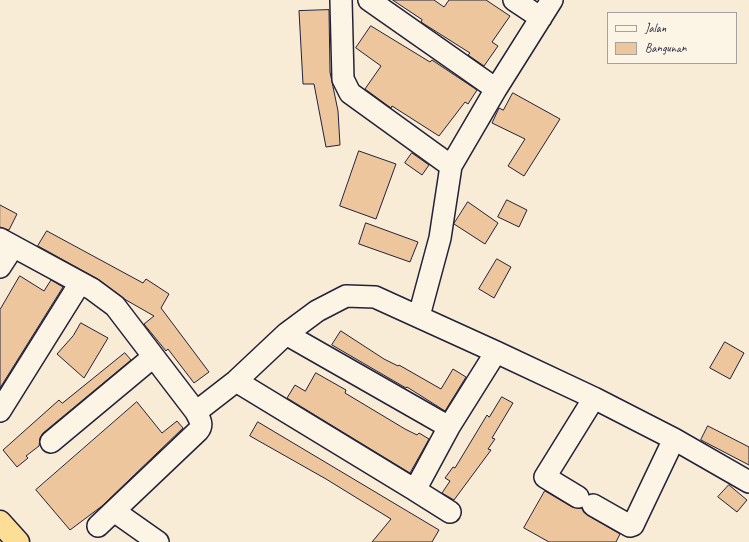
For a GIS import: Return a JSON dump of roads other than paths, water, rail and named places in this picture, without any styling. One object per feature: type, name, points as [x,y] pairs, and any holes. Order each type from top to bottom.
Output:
[{"type":"highway","points":[[0,522],[18,542]]},
{"type":"street","points":[[342,0],[342,78],[346,87],[350,93],[451,166]]},
{"type":"street","points":[[368,0],[496,89]]},
{"type":"street","points":[[419,316],[440,238],[451,166],[496,89],[546,9],[514,0]]},
{"type":"street","points":[[0,267],[6,243],[80,283],[115,306],[196,412],[201,423],[201,428],[98,526]]},
{"type":"street","points":[[0,411],[80,283]]},
{"type":"street","points":[[196,412],[236,381],[286,334],[316,311],[346,296],[375,297],[594,398],[674,439],[749,482]]},
{"type":"street","points":[[286,334],[449,427]]},
{"type":"street","points":[[415,490],[449,427],[496,352]]},
{"type":"street","points":[[51,442],[153,357]]},
{"type":"street","points":[[236,381],[450,512]]},
{"type":"street","points":[[594,398],[544,477],[630,526],[633,525],[674,439]]},
{"type":"street","points":[[114,511],[158,542]]}]
